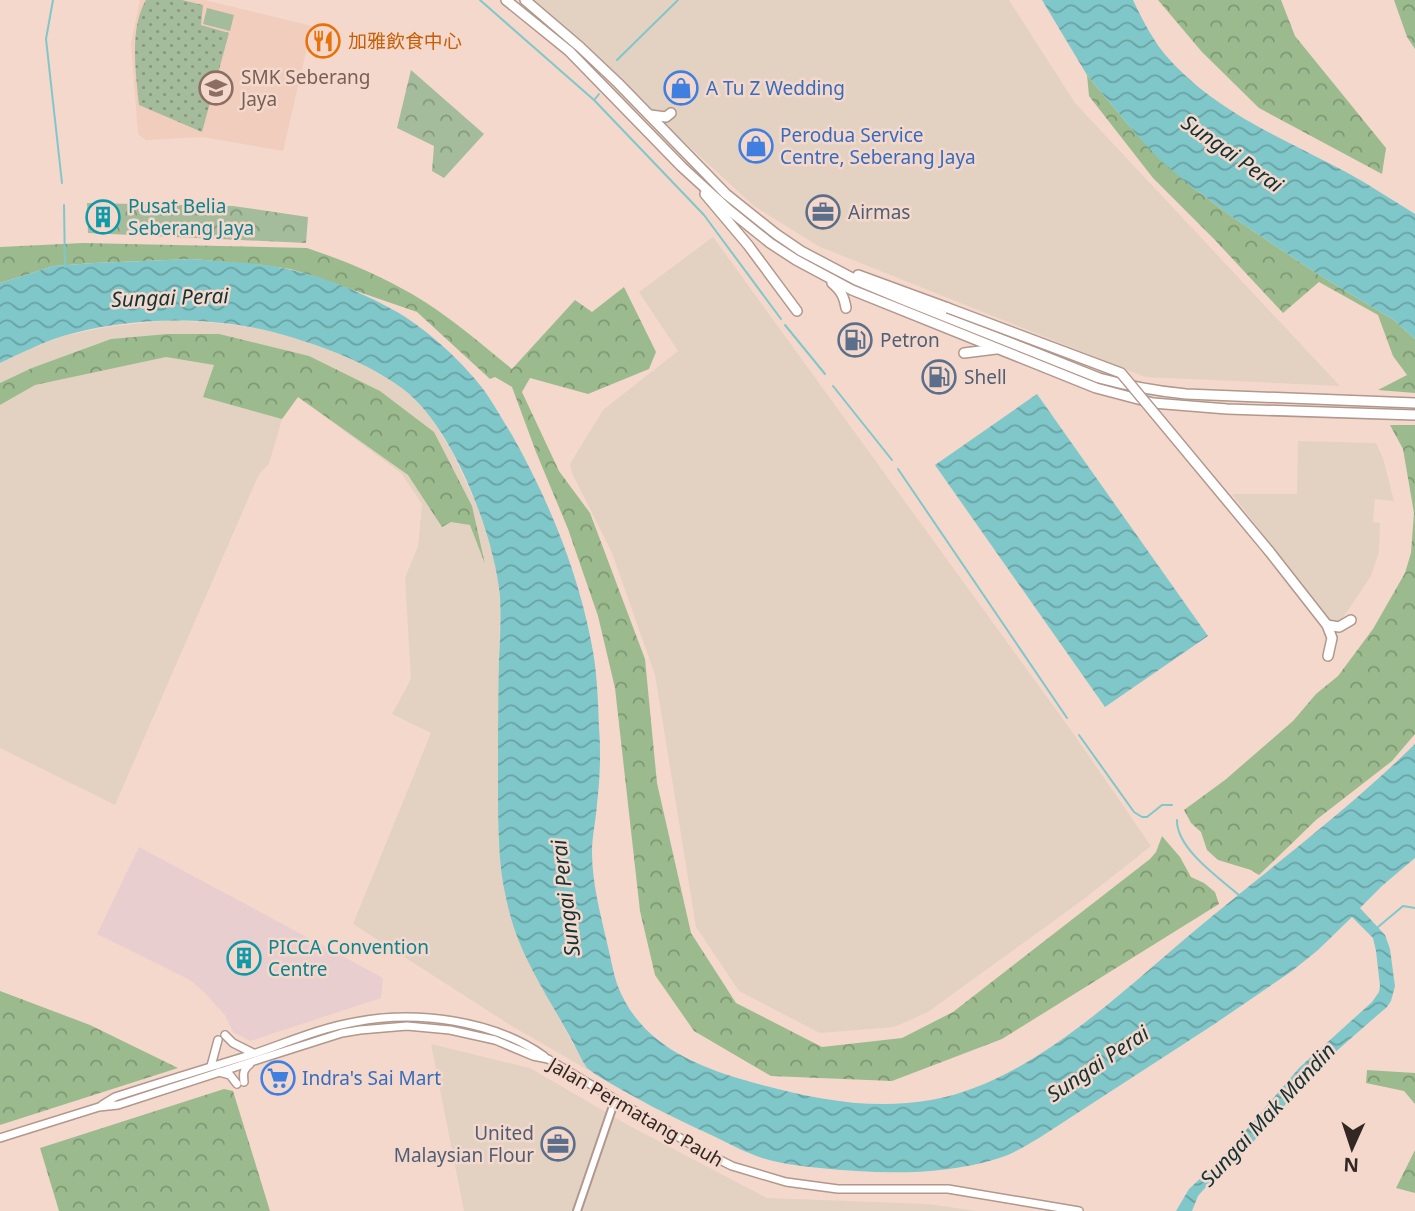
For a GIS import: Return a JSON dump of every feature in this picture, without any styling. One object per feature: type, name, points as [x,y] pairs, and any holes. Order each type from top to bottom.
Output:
[{"type":"highway","points":[[506,0],[569,51],[682,167],[729,210],[796,260],[1099,378],[1125,385],[1154,391],[1223,396],[1415,403]]},
{"type":"highway","points":[[525,0],[580,47],[701,169],[750,214],[821,268],[899,310],[1096,388],[1153,403],[1227,409],[1415,415]]},
{"type":"highway","points":[[650,115],[666,117],[671,113]]},
{"type":"highway","points":[[682,167],[748,245],[797,311]]},
{"type":"highway","points":[[821,268],[872,279],[1121,373],[1327,625],[1332,638],[1328,656]]},
{"type":"highway","points":[[821,268],[845,297],[846,308]]},
{"type":"highway","points":[[964,353],[998,349]]},
{"type":"highway","points":[[1327,625],[1339,627],[1351,620]]},
{"type":"main road","name":"Jalan Permatang Pauh","points":[[255,1057],[356,1021],[382,1018],[448,1020],[485,1027],[519,1040],[702,1152],[732,1166],[786,1182],[838,1189],[947,1189],[1079,1211]]},
{"type":"main road","points":[[215,1069],[222,1037],[255,1057]]},
{"type":"main road","points":[[0,1138],[99,1107],[118,1105],[255,1057]]},
{"type":"main road","points":[[215,1069],[240,1083],[245,1068],[255,1057]]},
{"type":"main road","points":[[577,1211],[615,1100]]},
{"type":"shaded area","name":"SMK Seberang Jaya","points":[[140,0],[205,0],[312,26],[283,151],[203,137],[146,140],[138,134],[131,43]]},
{"type":"shaded area","points":[[529,0],[1009,0],[1075,103],[1340,386],[1145,377],[818,246],[754,206]]},
{"type":"shaded area","points":[[713,237],[1073,733],[1151,846],[1084,899],[928,1012],[894,1027],[820,1033],[739,991],[696,927],[655,675],[612,553],[572,473],[570,464],[603,410],[678,351],[639,292]]},
{"type":"shaded area","points":[[173,320],[266,329],[319,345],[368,367],[403,389],[420,404],[453,454],[478,508],[497,574],[500,600],[498,838],[503,882],[514,928],[533,971],[582,1060],[595,1074],[510,1025],[353,924],[431,733],[392,714],[411,679],[405,578],[418,546],[422,504],[401,473],[298,397],[282,419],[269,464],[259,474],[115,805],[0,748],[0,363],[64,336],[106,327]]},
{"type":"shaded area","points":[[1298,441],[1376,443],[1383,458],[1394,501],[1375,499],[1373,522],[1380,523],[1379,552],[1371,576],[1340,622],[1329,621],[1232,494],[1297,494]]},
{"type":"shaded area","points":[[139,847],[383,978],[381,998],[250,1041],[233,1032],[225,1015],[190,980],[97,934]]},
{"type":"shaded area","points":[[431,1044],[530,1068],[628,1125],[767,1198],[928,1204],[977,1211],[464,1211]]},
{"type":"green space","points":[[146,0],[182,0],[203,5],[201,25],[229,33],[202,132],[139,105],[135,65],[136,37],[137,24]]},
{"type":"green space","points":[[1158,0],[1281,0],[1295,36],[1386,148],[1382,174],[1259,108],[1202,52]]},
{"type":"green space","points":[[1394,0],[1415,0],[1415,49],[1407,37]]},
{"type":"green space","points":[[207,8],[234,15],[230,31],[203,24]]},
{"type":"green space","points":[[411,70],[484,134],[444,178],[432,171],[434,146],[397,128]]},
{"type":"green space","points":[[1087,75],[1136,134],[1192,187],[1316,273],[1395,321],[1415,339],[1415,393],[1378,390],[1407,375],[1393,356],[1378,315],[1319,282],[1283,313],[1153,178],[1089,96]]},
{"type":"green space","points":[[87,203],[233,206],[308,217],[306,243],[88,233]]},
{"type":"green space","points":[[83,243],[307,248],[361,268],[412,294],[451,320],[512,369],[575,300],[592,312],[624,287],[656,352],[649,369],[588,394],[530,378],[522,392],[559,471],[590,513],[645,659],[657,783],[691,933],[736,1003],[822,1047],[902,1038],[953,1012],[1150,859],[1162,836],[1180,857],[1191,877],[1215,892],[1219,904],[1002,1039],[892,1081],[771,1076],[694,1031],[655,975],[640,911],[615,688],[598,616],[568,529],[512,387],[495,377],[490,379],[417,312],[290,269],[192,259],[94,263],[54,266],[0,283],[0,247]]},
{"type":"green space","points":[[168,334],[219,334],[309,356],[380,391],[434,432],[472,506],[485,564],[470,525],[451,522],[442,527],[408,475],[298,397],[282,419],[203,397],[214,365],[166,357],[35,385],[0,405],[0,383],[32,368],[111,339]]},
{"type":"green space","points":[[1390,425],[1415,425],[1415,734],[1392,761],[1316,820],[1259,875],[1218,860],[1207,850],[1201,832],[1191,823],[1184,810],[1225,780],[1293,721],[1316,694],[1338,676],[1373,629],[1405,573],[1411,553],[1414,513],[1403,449]]},
{"type":"green space","points":[[0,991],[90,1025],[178,1068],[0,1125]]},
{"type":"green space","points":[[1367,1070],[1415,1073],[1415,1104],[1404,1091],[1366,1083]]},
{"type":"green space","points":[[224,1089],[233,1091],[270,1211],[59,1211],[40,1148]]},
{"type":"green space","points":[[1415,1150],[1415,1193],[1396,1188]]},
{"type":"water","name":"Sungai Perai","points":[[1042,0],[1133,0],[1149,32],[1164,53],[1209,95],[1253,124],[1355,177],[1415,214],[1415,339],[1395,321],[1316,273],[1231,216],[1160,160],[1087,75]]},
{"type":"water","points":[[192,259],[287,269],[325,280],[375,300],[410,320],[445,348],[466,369],[499,413],[538,484],[560,535],[578,587],[591,641],[597,684],[600,756],[592,864],[614,975],[627,1004],[639,1022],[671,1049],[689,1060],[730,1076],[795,1093],[840,1101],[908,1103],[970,1090],[1044,1052],[1079,1027],[1340,812],[1415,744],[1415,858],[1360,908],[1385,935],[1390,949],[1395,986],[1391,1001],[1308,1076],[1237,1160],[1198,1196],[1192,1211],[1176,1211],[1189,1189],[1224,1156],[1299,1068],[1372,1002],[1379,992],[1373,938],[1352,917],[1292,971],[1213,1025],[1039,1138],[1007,1155],[975,1165],[931,1171],[864,1172],[776,1162],[749,1153],[680,1120],[595,1074],[582,1060],[537,979],[509,911],[503,883],[499,835],[500,597],[496,572],[490,544],[468,484],[439,429],[421,406],[390,380],[346,357],[258,328],[202,321],[145,322],[89,329],[39,345],[0,363],[0,283],[54,266]]},
{"type":"water","points":[[1037,394],[1208,636],[1105,707],[935,465]]},
{"type":"waterway","points":[[53,0],[46,39],[62,183]]},
{"type":"waterway","points":[[480,0],[594,100],[704,215],[781,319]]},
{"type":"waterway","points":[[617,60],[678,0]]},
{"type":"waterway","points":[[595,99],[599,94]]},
{"type":"waterway","points":[[64,205],[65,267]]},
{"type":"waterway","points":[[785,325],[825,374]]},
{"type":"waterway","points":[[833,386],[892,460]]},
{"type":"waterway","points":[[898,469],[1067,718]]},
{"type":"waterway","points":[[1079,735],[1134,812],[1147,817],[1162,805],[1172,805]]},
{"type":"waterway","points":[[1177,820],[1183,841],[1191,852],[1239,895]]},
{"type":"waterway","points":[[1378,927],[1403,906],[1415,908]]},
{"type":"place","name":"加雅飲食中心","points":[[323,41]]},
{"type":"place","name":"SMK Seberang Jaya","points":[[216,88]]},
{"type":"place","name":"A Tu Z Wedding","points":[[681,88]]},
{"type":"place","name":"Perodua Service Centre, Seberang Jaya","points":[[756,146]]},
{"type":"place","name":"Airmas","points":[[823,212]]},
{"type":"place","name":"Pusat Belia Seberang Jaya","points":[[103,217]]},
{"type":"place","name":"Petron","points":[[855,340]]},
{"type":"place","name":"Shell","points":[[939,377]]},
{"type":"place","name":"PICCA Convention Centre","points":[[244,958]]},
{"type":"place","name":"Indra's Sai Mart","points":[[278,1078]]},
{"type":"place","name":"United Malaysian Flour","points":[[558,1144]]},
{"type":"water label","name":"Sungai Mak Mandin","points":[[1268,1115]]}]
